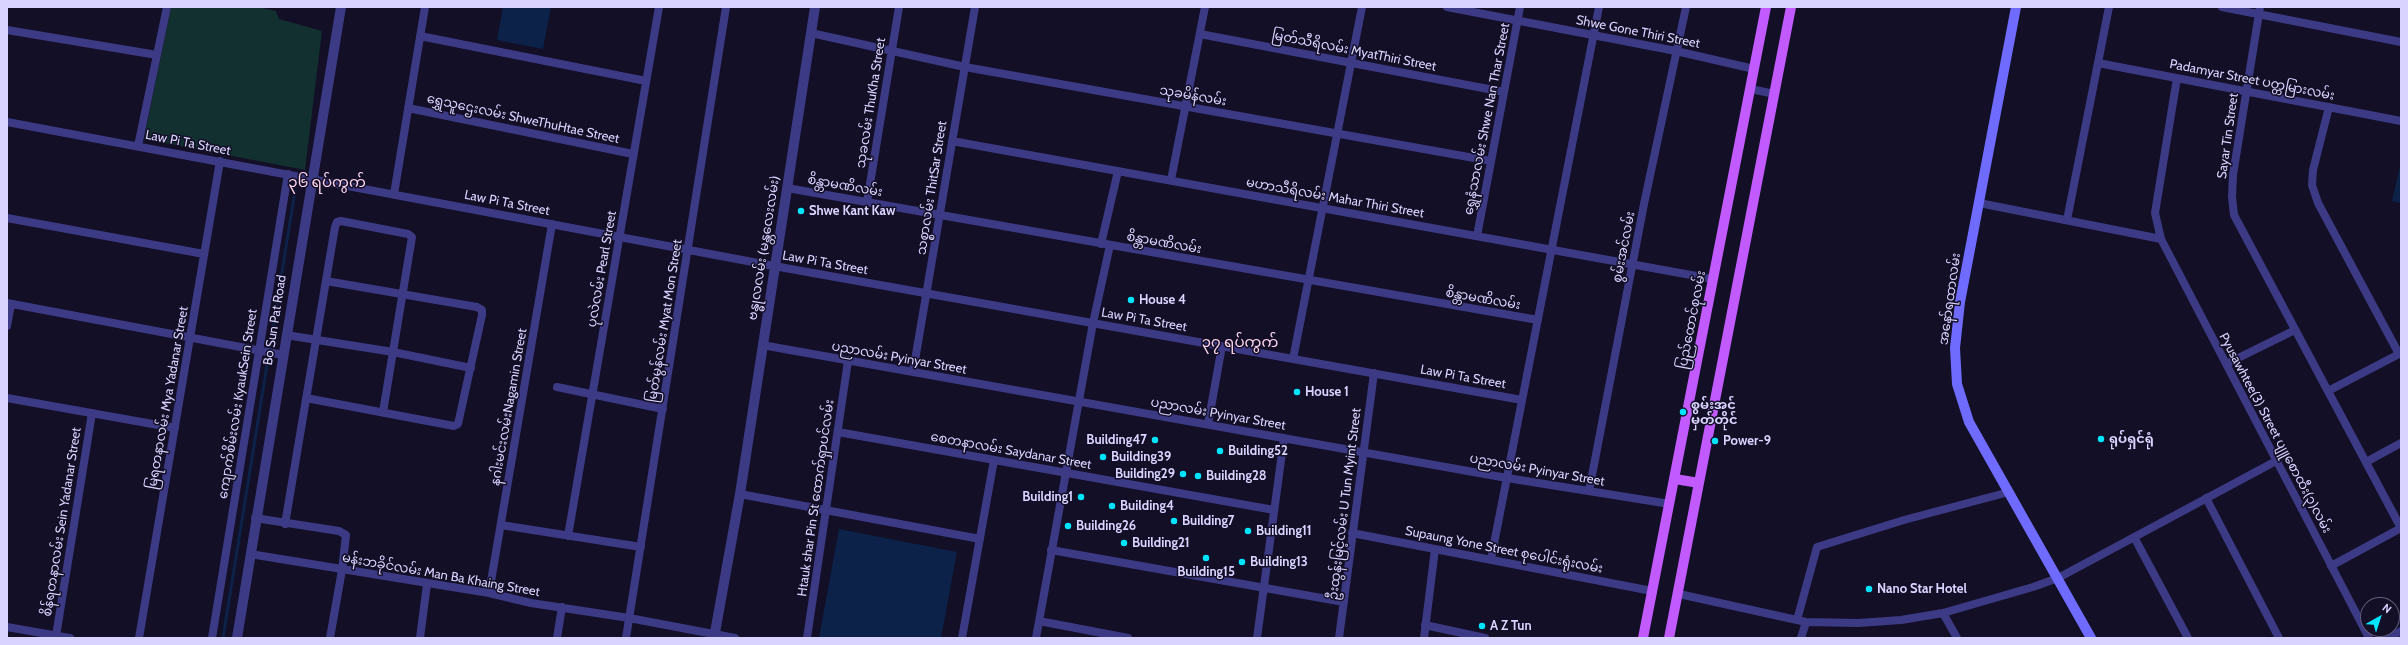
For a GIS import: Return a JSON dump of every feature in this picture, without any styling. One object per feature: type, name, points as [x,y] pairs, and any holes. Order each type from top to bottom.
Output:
[{"type":"main road","name":"ပြည်ထောင်စုလမ်း","points":[[1643,638],[1766,7]]},
{"type":"main road","points":[[1669,638],[1679,594],[1791,7]]},
{"type":"main road","name":"အနော်ရထာလမ်း","points":[[2016,7],[1960,302],[1955,348],[1957,384],[1969,422],[2091,638]]},
{"type":"main road","points":[[1675,479],[1699,483]]},
{"type":"street","points":[[138,146],[167,7]]},
{"type":"street","name":"Bo Sun Pat Road","points":[[236,638],[311,178],[341,7]]},
{"type":"street","points":[[394,194],[425,7]]},
{"type":"street","name":"ပုလဲလမ်း Pearl Street","points":[[568,536],[659,7]]},
{"type":"street","name":"မြတ်မွန်လမ်း Myat Mon Street","points":[[626,638],[726,7]]},
{"type":"street","name":"ဗန္ဓုလလမ်း (မန္တလေးလမ်း)","points":[[714,636],[740,494],[815,7]]},
{"type":"street","name":"သုခလမ်း ThuKha Street","points":[[867,202],[899,7]]},
{"type":"street","name":"သစ္စာလမ်း ThitSar Street","points":[[914,372],[974,7]]},
{"type":"street","points":[[1171,180],[1205,7]]},
{"type":"street","points":[[1293,359],[1362,7]]},
{"type":"street","name":"Shwe Gone Thiri Street","points":[[1447,7],[1676,51],[1754,69]]},
{"type":"street","name":"ရွှေနံသာလမ်း Shwe Nan Thar Street","points":[[1477,236],[1520,7]]},
{"type":"street","points":[[1491,559],[1599,7]]},
{"type":"street","name":"စွမ်းအင်လမ်း","points":[[1589,491],[1633,264],[1686,7]]},
{"type":"street","points":[[2067,220],[2109,7]]},
{"type":"street","points":[[2222,7],[2259,10],[2401,42]]},
{"type":"street","name":"Sayar Tin Street","points":[[2259,10],[2232,197],[2234,215],[2401,528]]},
{"type":"street","points":[[7,30],[157,55]]},
{"type":"street","name":"သုခမိန်လမ်း","points":[[811,33],[965,67],[1491,161]]},
{"type":"street","name":"မြတ်သီရိလမ်း MyatThiri Street","points":[[1200,34],[1504,92]]},
{"type":"street","points":[[420,36],[646,81]]},
{"type":"street","name":"Padamyar Street ပတ္တမြားလမ်း","points":[[2098,63],[2401,121]]},
{"type":"street","name":"Pyusawhtee(3) Street ပျူစောထီး(၃)လမ်း","points":[[2176,78],[2155,213],[2161,239],[2369,638]]},
{"type":"street","points":[[1750,89],[1774,94]]},
{"type":"street","points":[[2328,391],[2400,354],[2318,202],[2312,185],[2312,170],[2329,107]]},
{"type":"street","name":"ရွှေသူဌေးလမ်း ShweThuHtae Street","points":[[408,108],[633,154]]},
{"type":"street","name":"Law Pi Ta Street","points":[[7,122],[774,266],[1522,400]]},
{"type":"street","name":"မဟာသီရိလမ်း Mahar Thiri Street","points":[[952,141],[1714,279]]},
{"type":"street","name":"မြရတနာလမ်း Mya Yadanar Street","points":[[139,638],[220,162]]},
{"type":"street","points":[[1101,244],[1118,171]]},
{"type":"street","name":"ကျောက်စိမ်းလမ်း KyaukSein Street","points":[[212,638],[288,174]]},
{"type":"street","name":"စိန္တာမဏိလမ်း","points":[[787,188],[1538,320]]},
{"type":"street","points":[[1979,203],[2161,239]]},
{"type":"street","points":[[7,218],[204,254]]},
{"type":"street","points":[[285,524],[335,227],[337,222],[341,221],[408,234],[412,237],[383,412]]},
{"type":"street","name":"နဂါးမင်းလမ်းNagamin Street","points":[[489,593],[552,224]]},
{"type":"street","points":[[1036,638],[1065,473],[1110,245]]},
{"type":"street","points":[[306,398],[454,426],[458,424],[482,310],[477,307],[403,295],[326,280]]},
{"type":"street","points":[[7,326],[9,303],[283,355]]},
{"type":"street","points":[[2226,364],[2295,330]]},
{"type":"street","points":[[286,335],[393,352],[471,368]]},
{"type":"street","name":"ပညာလမ်း Pyinyar Street","points":[[762,346],[1507,478],[1670,504]]},
{"type":"street","points":[[1208,424],[1222,346]]},
{"type":"street","name":"Htauk shar Pin St ထောက်ရှာပင်လမ်း","points":[[807,638],[848,361]]},
{"type":"street","name":"ဦးထွန်းမြင့်လမ်း U Tun Myint Street","points":[[1339,638],[1374,373]]},
{"type":"street","points":[[557,387],[663,409]]},
{"type":"street","points":[[7,398],[175,428]]},
{"type":"street","name":"စိန်ရတနာလမ်း Sein Yadanar Street","points":[[56,636],[92,413]]},
{"type":"street","name":"စေတနာလမ်း Saydanar Street","points":[[838,432],[1274,510]]},
{"type":"street","points":[[1257,638],[1284,438]]},
{"type":"street","points":[[2366,462],[2401,443]]},
{"type":"street","points":[[962,638],[994,460]]},
{"type":"street","points":[[1679,594],[1806,622],[1858,624],[1901,620],[1943,613],[2033,587],[2058,578],[2276,461]]},
{"type":"street","points":[[1797,620],[1816,547],[1904,520],[2009,492]]},
{"type":"street","points":[[740,494],[980,538]]},
{"type":"street","points":[[2206,498],[2279,638]]},
{"type":"street","points":[[255,518],[339,532],[346,535],[342,570],[330,638]]},
{"type":"street","points":[[500,525],[641,548]]},
{"type":"street","points":[[2331,566],[2401,528]]},
{"type":"street","name":"Supaung Yone Street စုပေါင်းရုံးလမ်း","points":[[1352,533],[1652,591]]},
{"type":"street","points":[[2134,537],[2188,638]]},
{"type":"street","points":[[1424,638],[1435,549]]},
{"type":"street","points":[[1051,550],[1344,602]]},
{"type":"street","name":"မန်းဘခိုင်လမ်း Man Ba Khaing Street","points":[[250,554],[489,593],[530,603],[629,618],[714,636],[735,638]]},
{"type":"street","points":[[420,638],[427,584]]},
{"type":"street","points":[[557,638],[562,607]]},
{"type":"street","points":[[1943,613],[1957,638]]},
{"type":"street","points":[[1039,621],[1128,638]]},
{"type":"street","points":[[1801,638],[1806,622]]},
{"type":"street","points":[[1426,625],[1486,638]]},
{"type":"street","points":[[7,627],[70,638]]},
{"type":"street","points":[[2388,638],[2401,631]]},
{"type":"green space","points":[[171,7],[258,7],[276,11],[279,19],[322,31],[305,170],[144,139]]},
{"type":"water","points":[[503,7],[551,7],[543,49],[497,40]]},
{"type":"water","points":[[2401,162],[2401,203],[2392,201]]},
{"type":"water","points":[[839,529],[957,552],[941,638],[819,638]]},
{"type":"waterway","points":[[223,638],[295,191]]},
{"type":"place","name":"Shwe Kant Kaw","points":[[801,211]]},
{"type":"place","name":"House 4","points":[[1131,300]]},
{"type":"place","name":"House 1","points":[[1297,392]]},
{"type":"place","name":"စွမ်းအင် မှတ်တိုင်","points":[[1683,412]]},
{"type":"place","name":"ရုပ်ရှင်ရုံ","points":[[2101,439]]},
{"type":"place","name":"Building47","points":[[1155,440]]},
{"type":"place","name":"Power-9","points":[[1715,441]]},
{"type":"place","name":"Building52","points":[[1220,451]]},
{"type":"place","name":"Building39","points":[[1103,457]]},
{"type":"place","name":"Building29","points":[[1183,474]]},
{"type":"place","name":"Building28","points":[[1198,476]]},
{"type":"place","name":"Building1","points":[[1081,497]]},
{"type":"place","name":"Building4","points":[[1112,506]]},
{"type":"place","name":"Building7","points":[[1174,521]]},
{"type":"place","name":"Building26","points":[[1068,526]]},
{"type":"place","name":"Building11","points":[[1248,531]]},
{"type":"place","name":"Building21","points":[[1124,543]]},
{"type":"place","name":"Building15","points":[[1206,558]]},
{"type":"place","name":"Building13","points":[[1242,562]]},
{"type":"place","name":"Nano Star Hotel","points":[[1869,589]]},
{"type":"place","name":"A Z Tun","points":[[1482,626]]},
{"type":"district","name":"၃၆ ရပ်ကွက်","points":[[327,183]]},
{"type":"district","name":"၃၇ ရပ်ကွက်","points":[[1240,343]]}]
